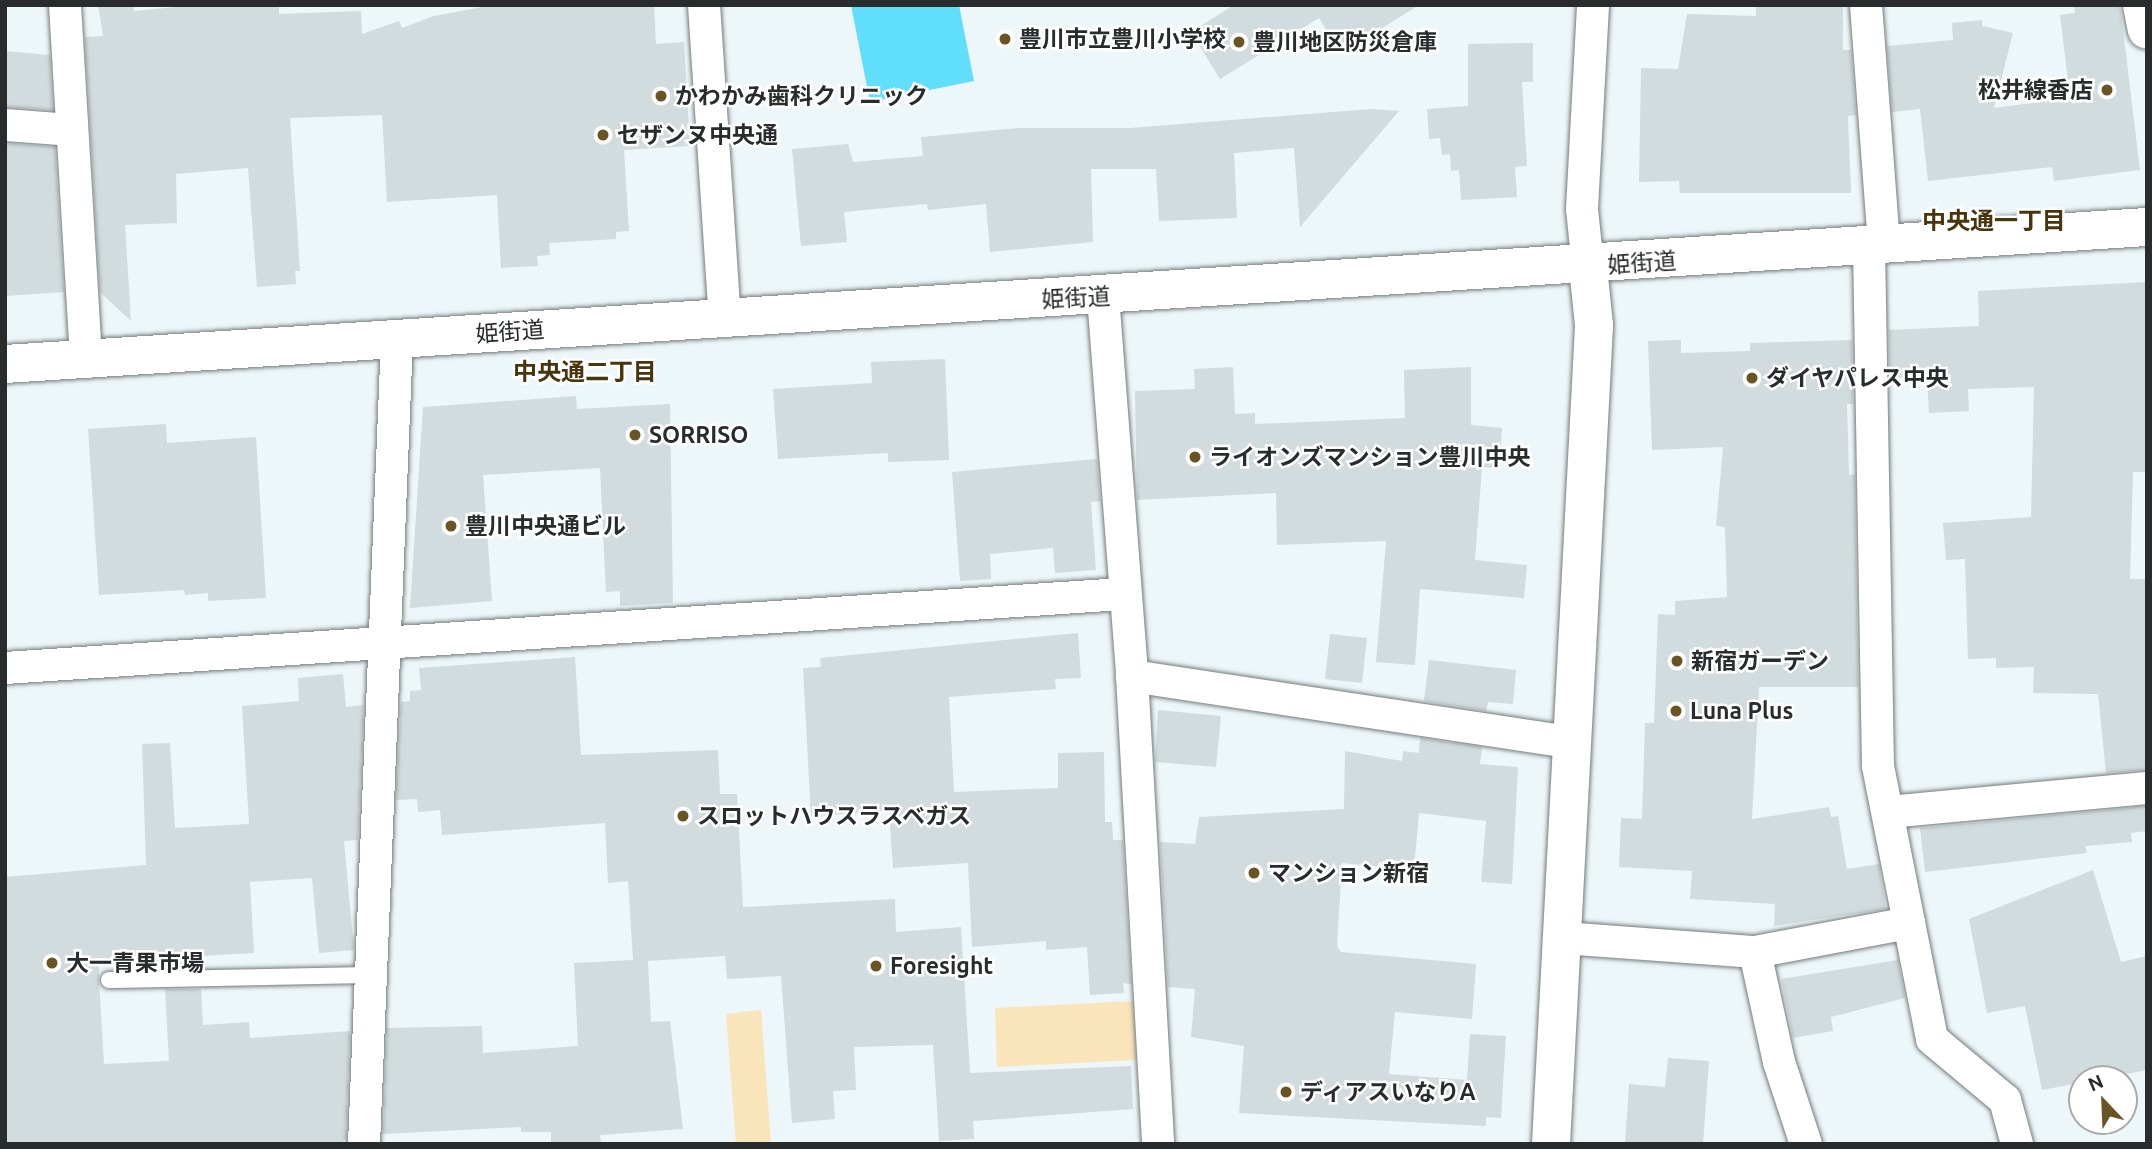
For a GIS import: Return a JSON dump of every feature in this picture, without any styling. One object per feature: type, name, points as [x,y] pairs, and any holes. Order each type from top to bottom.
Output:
[{"type":"main road","points":[[2142,5],[2147,30]]},
{"type":"main road","name":"姫街道","points":[[5,364],[1588,267],[2147,227]]},
{"type":"main road","points":[[1551,1144],[1563,938],[1570,742],[1594,325],[1588,267]]},
{"type":"street","points":[[65,5],[86,358]]},
{"type":"street","points":[[704,5],[725,318]]},
{"type":"street","points":[[1588,267],[1582,209],[1593,5]]},
{"type":"street","points":[[1866,5],[1877,246],[1876,740],[1932,1039],[2005,1100],[2017,1144]]},
{"type":"street","points":[[5,125],[71,130]]},
{"type":"street","points":[[1103,296],[1122,594],[1132,676],[1158,1144]]},
{"type":"street","points":[[364,1144],[388,644],[397,339]]},
{"type":"street","points":[[5,667],[1122,594]]},
{"type":"street","points":[[1132,676],[1570,742]]},
{"type":"street","points":[[1888,812],[2147,788]]},
{"type":"street","points":[[1563,938],[1755,952],[1909,923]]},
{"type":"street","points":[[1755,952],[1779,1062],[1806,1144]]},
{"type":"lane","points":[[109,980],[373,975]]},
{"type":"shaded area","points":[[1134,1001],[1136,1060],[997,1067],[995,1008]]},
{"type":"shaded area","points":[[761,1010],[771,1144],[736,1144],[726,1014]]},
{"type":"water","points":[[851,5],[959,5],[974,81],[870,102]]},
{"type":"building","points":[[98,5],[133,5],[134,11],[197,5],[279,5],[279,14],[361,11],[362,34],[399,21],[402,28],[434,16],[493,5],[654,5],[656,44],[684,42],[690,146],[624,150],[629,231],[616,232],[616,239],[549,243],[550,255],[537,256],[538,266],[501,268],[497,195],[387,202],[382,115],[290,118],[300,271],[295,271],[296,284],[257,287],[248,168],[176,174],[177,223],[125,225],[131,321],[100,292],[85,37],[103,36]]},
{"type":"building","name":"豊川地区防災倉庫","points":[[1234,5],[1419,5],[1341,54],[1319,18],[1220,79],[1191,32]]},
{"type":"building","points":[[1756,5],[1843,5],[1843,50],[1851,50],[1856,115],[1848,116],[1851,193],[1680,193],[1679,181],[1639,182],[1641,68],[1678,69],[1687,14],[1756,16]]},
{"type":"building","points":[[2074,5],[2120,5],[2140,170],[2054,181],[2052,167],[1928,181],[1920,109],[1892,112],[1887,46],[1953,40],[1952,23],[1982,20],[1982,26],[2013,33],[1994,108],[2070,98],[2060,15],[2075,13]]},
{"type":"building","points":[[1533,43],[1533,82],[1522,82],[1527,166],[1515,167],[1517,197],[1461,200],[1459,170],[1451,171],[1450,154],[1442,155],[1440,138],[1429,139],[1427,109],[1468,106],[1468,44]]},
{"type":"building","points":[[5,51],[50,55],[53,110],[5,107]]},
{"type":"building","points":[[1371,109],[1399,111],[1300,227],[1294,148],[1234,153],[1237,218],[1159,221],[1156,169],[1091,169],[1093,242],[990,252],[986,204],[928,210],[927,204],[844,212],[847,242],[801,246],[792,149],[848,144],[853,162],[923,156],[921,137],[1019,128],[1130,128]]},
{"type":"building","points":[[5,143],[55,147],[64,292],[5,296]]},
{"type":"building","points":[[2147,282],[2146,472],[2133,472],[2130,579],[2147,579],[2147,770],[2106,773],[2098,694],[2033,693],[2034,667],[1996,668],[1996,658],[1968,659],[1965,559],[1946,560],[1943,523],[2031,517],[2034,387],[1968,389],[1969,411],[1929,413],[1927,376],[1890,378],[1889,330],[1979,326],[1978,291]]},
{"type":"building","points":[[1681,340],[1681,353],[1750,351],[1750,343],[1852,340],[1853,404],[1847,404],[1849,475],[1855,474],[1858,687],[1759,687],[1752,819],[1829,807],[1831,817],[1838,816],[1847,869],[1879,864],[1886,909],[1774,926],[1775,904],[1690,899],[1692,871],[1619,867],[1621,818],[1642,819],[1645,723],[1654,723],[1658,614],[1675,615],[1675,601],[1727,597],[1725,527],[1716,526],[1723,447],[1652,450],[1648,341]]},
{"type":"building","points":[[945,359],[949,460],[888,462],[888,453],[778,459],[773,389],[872,383],[871,362]]},
{"type":"building","points":[[1233,367],[1235,414],[1255,413],[1255,424],[1405,418],[1404,370],[1471,367],[1471,425],[1502,428],[1499,468],[1482,467],[1475,560],[1527,565],[1524,598],[1420,589],[1415,665],[1376,662],[1386,541],[1277,545],[1276,493],[1137,500],[1135,391],[1195,389],[1194,369]]},
{"type":"building","points":[[576,396],[577,409],[670,404],[673,603],[620,606],[620,591],[606,592],[600,468],[483,475],[492,601],[410,608],[423,407]]},
{"type":"building","points":[[166,424],[167,443],[256,437],[266,598],[208,601],[208,593],[185,595],[184,590],[99,595],[88,429]]},
{"type":"building","points":[[1097,459],[1100,501],[1091,502],[1096,570],[1055,573],[1053,548],[990,554],[991,579],[960,581],[952,472]]},
{"type":"building","points":[[1078,633],[1081,678],[1055,679],[1056,689],[949,697],[954,792],[1058,788],[1058,753],[1104,752],[1105,822],[1112,822],[1113,840],[1123,840],[1131,984],[1123,983],[1124,993],[1090,995],[1087,947],[1046,950],[1046,941],[972,947],[968,863],[893,868],[889,811],[811,816],[803,668],[821,667],[820,658]]},
{"type":"building","points":[[1330,634],[1367,638],[1362,683],[1325,679]]},
{"type":"building","points":[[575,657],[581,755],[718,750],[720,794],[737,794],[743,907],[895,899],[896,932],[961,927],[970,1073],[1131,1066],[1133,1109],[973,1121],[974,1139],[939,1141],[933,1045],[854,1047],[856,1090],[833,1091],[835,1119],[792,1123],[781,976],[727,979],[725,956],[648,961],[651,1022],[670,1021],[683,1129],[600,1135],[601,1144],[551,1144],[551,1132],[521,1132],[521,1127],[383,1134],[387,1028],[482,1026],[483,1053],[578,1046],[574,963],[633,960],[628,881],[608,883],[605,823],[442,835],[440,810],[418,812],[417,799],[396,800],[401,702],[410,701],[410,691],[421,690],[419,668]]},
{"type":"building","points":[[1429,660],[1516,670],[1513,704],[1488,702],[1486,711],[1424,701]]},
{"type":"building","points":[[343,674],[346,707],[364,705],[358,840],[344,841],[354,950],[319,953],[312,878],[250,882],[254,953],[198,956],[199,968],[163,968],[159,961],[99,964],[99,980],[104,1064],[169,1061],[165,989],[201,989],[203,1025],[249,1022],[250,1038],[350,1031],[346,1139],[340,1144],[5,1143],[5,877],[146,865],[142,744],[170,743],[175,828],[249,824],[242,706],[299,701],[298,678]]},
{"type":"building","points":[[1158,710],[1221,716],[1216,767],[1155,762]]},
{"type":"building","points":[[1420,738],[1482,747],[1480,764],[1518,767],[1512,884],[1481,882],[1486,821],[1419,813],[1414,870],[1342,863],[1337,946],[1341,952],[1476,964],[1472,1019],[1395,1012],[1389,1074],[1467,1080],[1470,1034],[1506,1036],[1501,1118],[1486,1117],[1486,1126],[1239,1113],[1244,1046],[1191,1037],[1195,989],[1168,987],[1160,842],[1195,844],[1199,817],[1344,809],[1345,751],[1402,761],[1403,751],[1419,753]]},
{"type":"building","points":[[2147,806],[2147,831],[2131,833],[2132,842],[2085,846],[2087,853],[1925,872],[1920,828]]},
{"type":"building","points":[[2093,870],[2121,962],[2147,956],[2147,1070],[2138,1072],[2138,1065],[2068,1065],[2068,1085],[2042,1090],[2025,1006],[1987,1013],[1969,919]]},
{"type":"building","points":[[1898,960],[1905,998],[1831,1017],[1833,1031],[1793,1038],[1781,979]]},
{"type":"building","points":[[1668,1058],[1709,1061],[1703,1144],[1625,1144],[1629,1084],[1665,1087]]},
{"type":"place","name":"豊川市立豊川小学校","points":[[1005,39]]},
{"type":"place","name":"豊川地区防災倉庫","points":[[1239,42]]},
{"type":"place","name":"松井線香店","points":[[2107,90]]},
{"type":"place","name":"かわかみ歯科クリニック","points":[[661,96]]},
{"type":"place","name":"セザンヌ中央通","points":[[603,135]]},
{"type":"place","name":"ダイヤパレス中央","points":[[1752,378]]},
{"type":"place","name":"SORRISO","points":[[635,435]]},
{"type":"place","name":"ライオンズマンション豊川中央","points":[[1195,457]]},
{"type":"place","name":"豊川中央通ビル","points":[[451,526]]},
{"type":"place","name":"新宿ガーデン","points":[[1677,661]]},
{"type":"place","name":"Luna Plus","points":[[1676,711]]},
{"type":"place","name":"スロットハウスラスベガス","points":[[683,816]]},
{"type":"place","name":"マンション新宿","points":[[1254,873]]},
{"type":"place","name":"大一青果市場","points":[[52,963]]},
{"type":"place","name":"Foresight","points":[[876,966]]},
{"type":"place","name":"ディアスいなりA","points":[[1286,1092]]},
{"type":"district","name":"中央通一丁目","points":[[1994,221]]},
{"type":"district","name":"中央通二丁目","points":[[585,372]]}]
